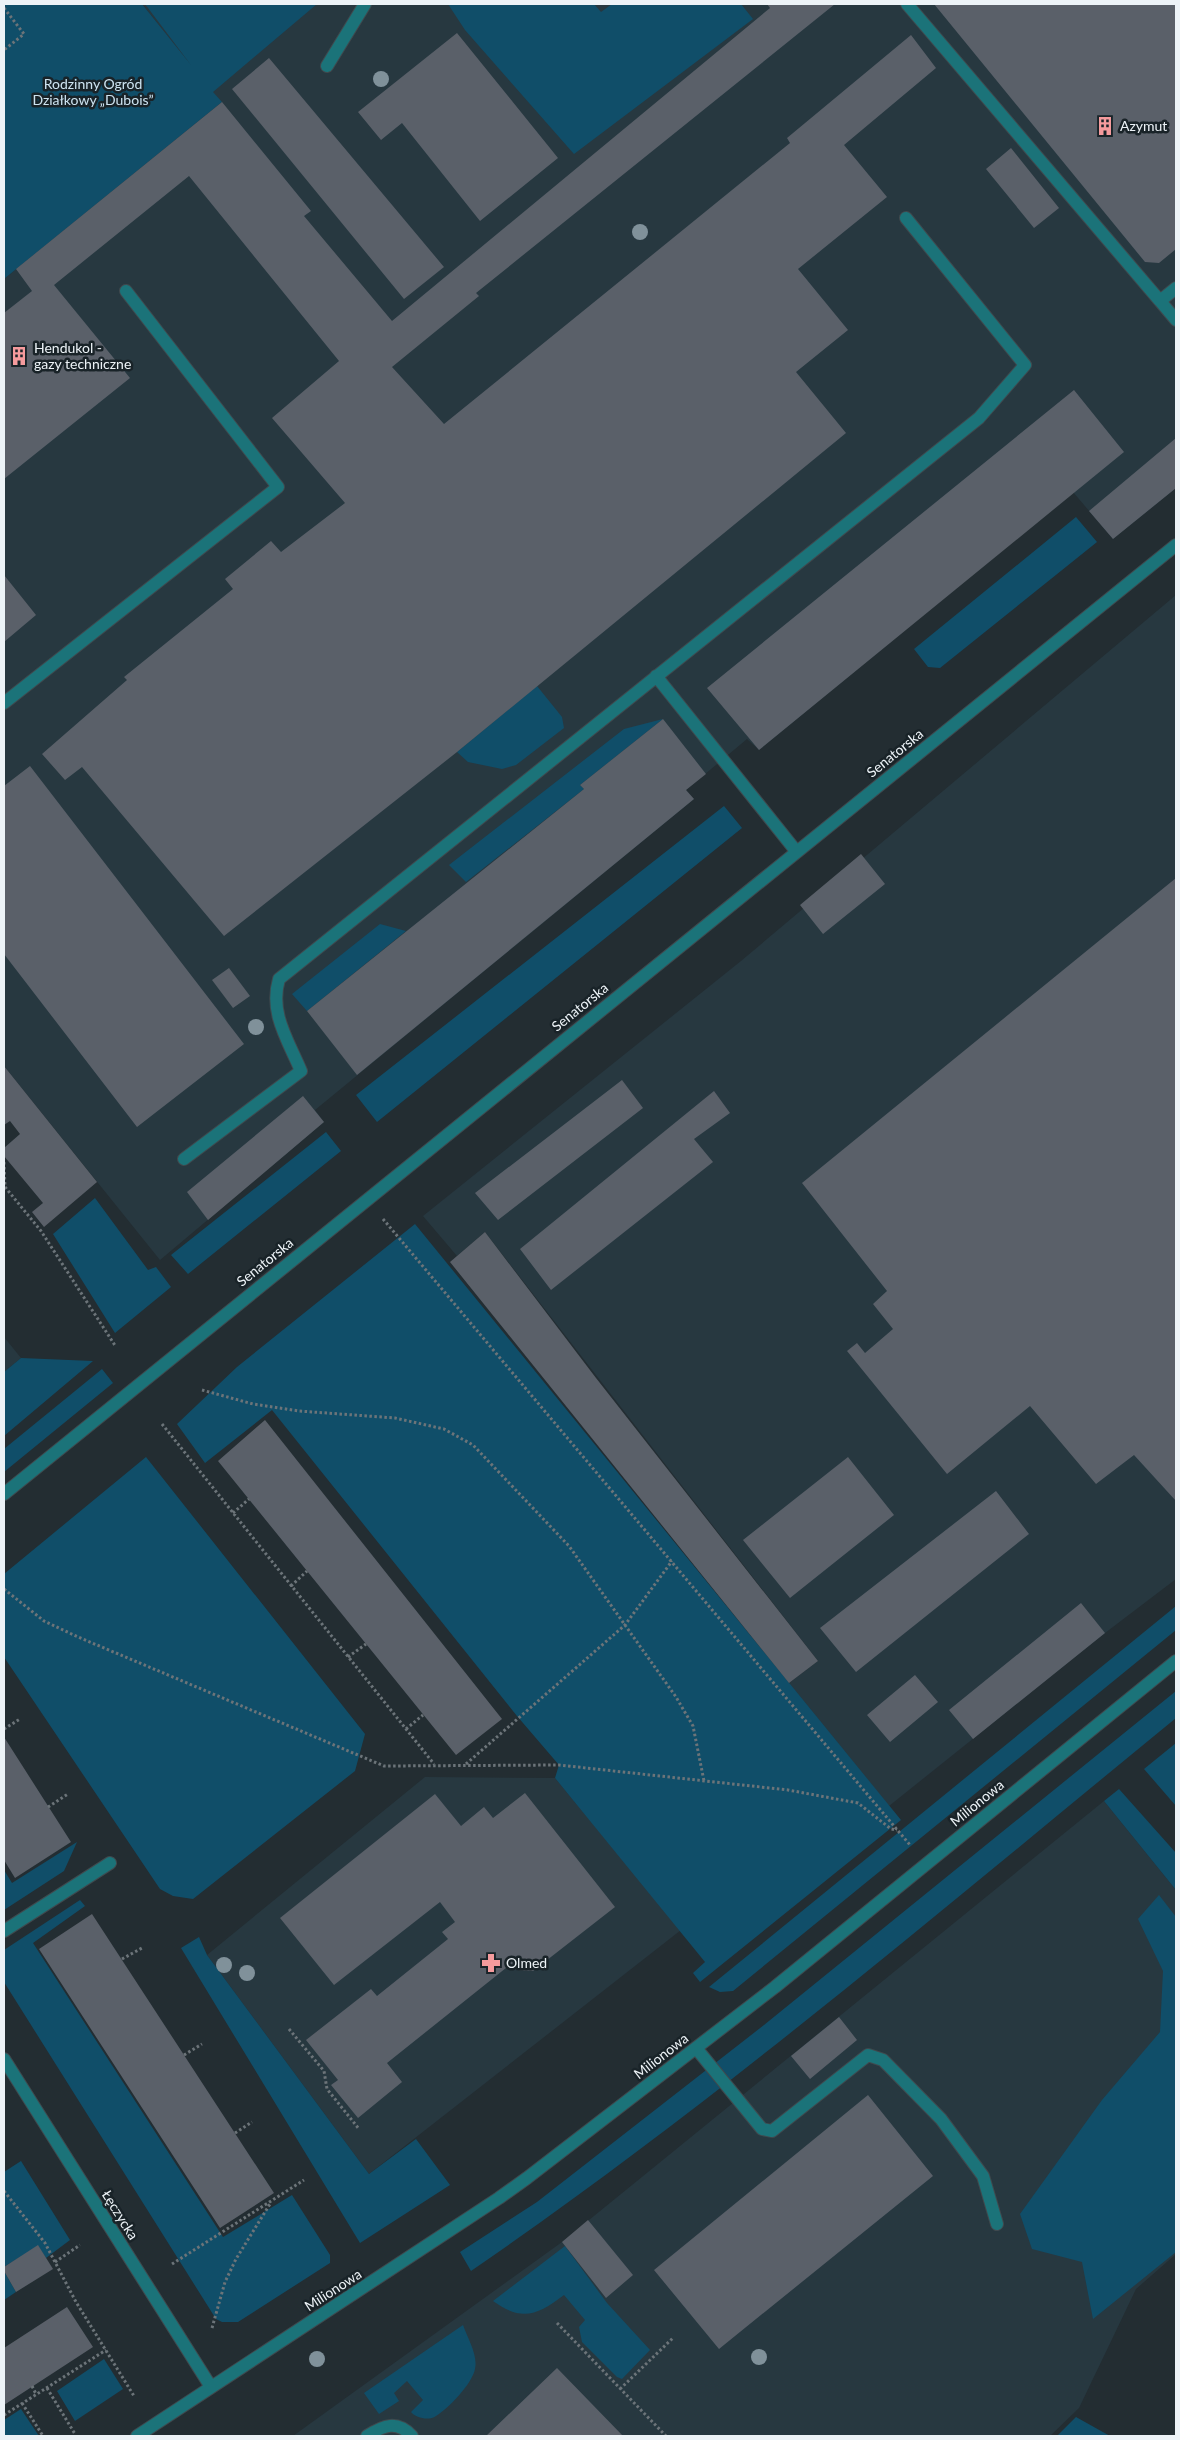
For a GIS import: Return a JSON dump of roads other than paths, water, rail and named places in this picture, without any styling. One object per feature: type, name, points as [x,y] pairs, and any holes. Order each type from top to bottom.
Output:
[{"type":"street","points":[[327,66],[365,4]]},
{"type":"street","points":[[907,4],[1176,320]]},
{"type":"street","points":[[184,1159],[301,1071],[275,1009],[275,992],[279,979],[979,418],[1025,364],[906,218]]},
{"type":"street","points":[[1160,301],[1176,288]]},
{"type":"street","points":[[4,703],[278,488],[126,291]]},
{"type":"street","name":"Senatorska","points":[[4,1494],[1176,545]]},
{"type":"street","points":[[656,676],[796,851]]},
{"type":"street","name":"Milionowa","points":[[137,2436],[499,2198],[696,2048],[1176,1661]]},
{"type":"street","points":[[4,1931],[110,1863]]},
{"type":"street","points":[[696,2048],[762,2128],[772,2131],[868,2055],[883,2060],[941,2119],[983,2176],[997,2224]]},
{"type":"street","name":"Łęczycka","points":[[4,2059],[211,2387]]},
{"type":"street","points":[[367,2436],[389,2425],[401,2426],[412,2436]]},
{"type":"place","name":"Azymut","points":[[1105,126]]},
{"type":"place","name":"Hendukol - gazy techniczne","points":[[19,356]]},
{"type":"place","name":"Olmed","points":[[491,1963]]},
{"type":"park label","name":"Rodzinny Ogród Działkowy „Dubois”","points":[[93,92]]}]
